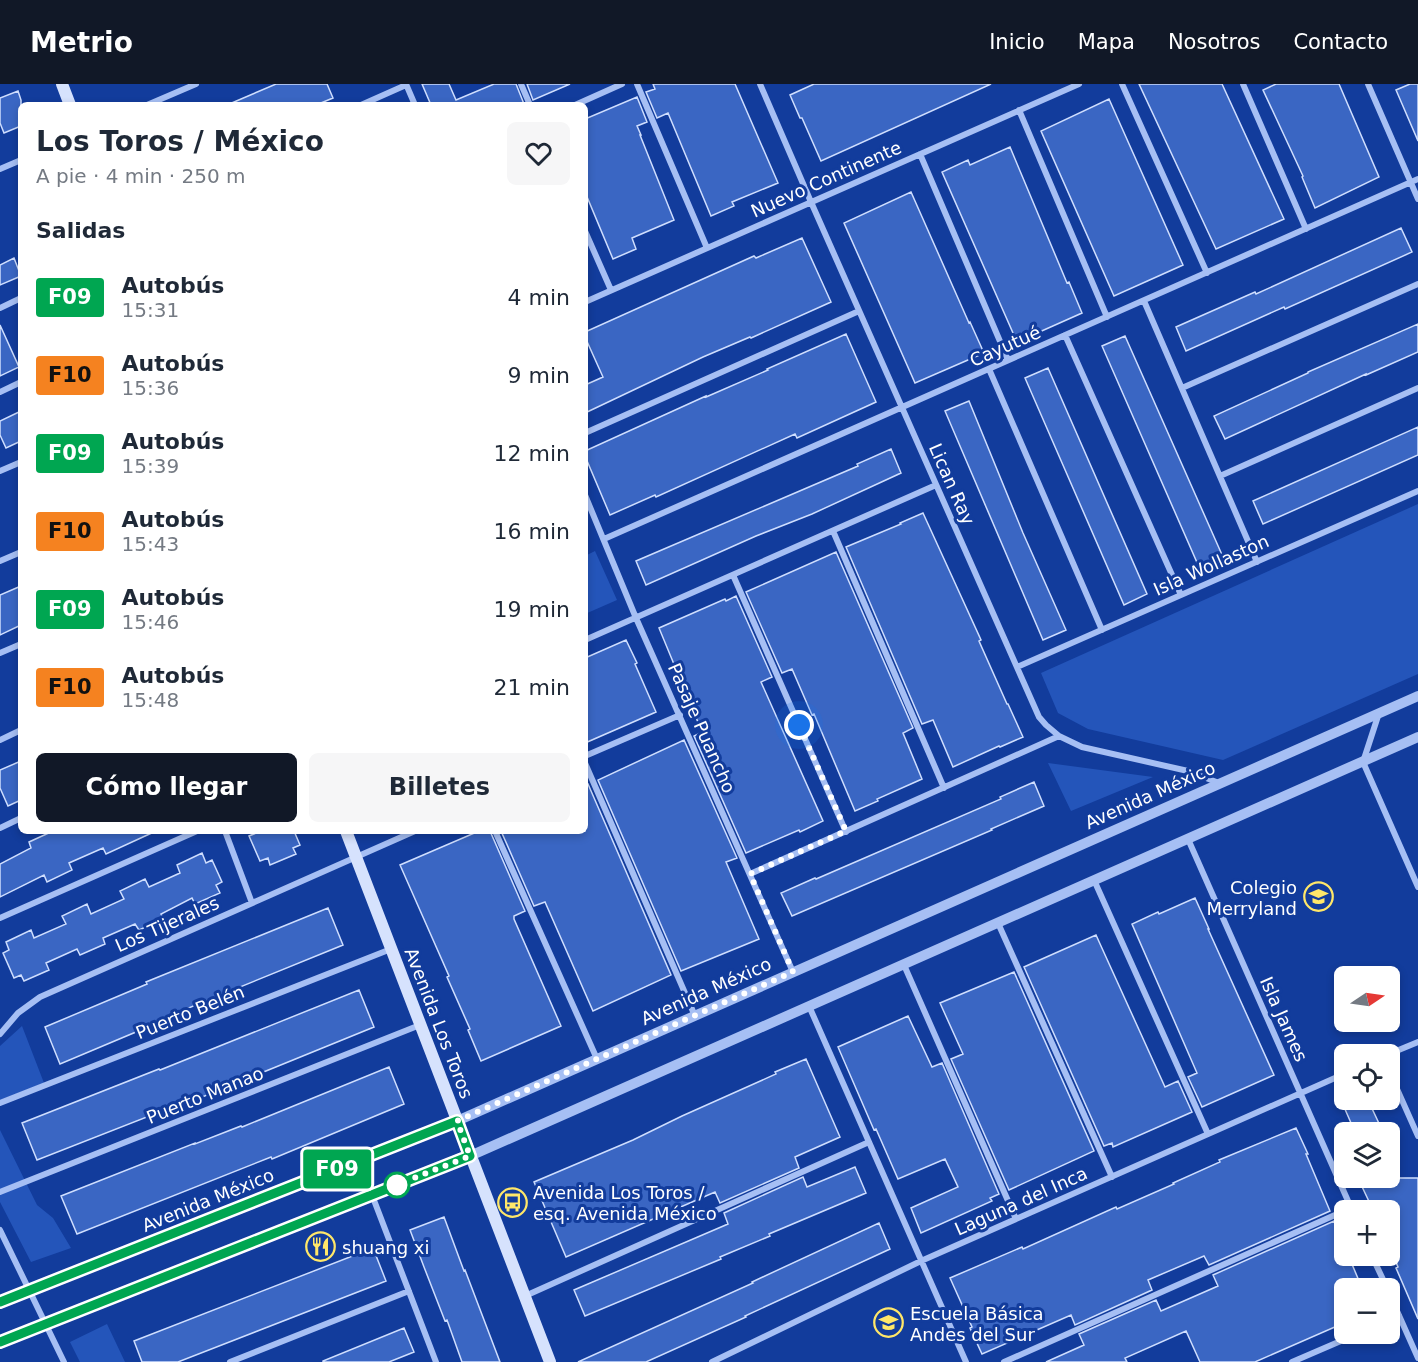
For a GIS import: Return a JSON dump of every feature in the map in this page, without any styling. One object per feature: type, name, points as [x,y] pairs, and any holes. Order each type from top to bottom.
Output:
[{"type":"main road","points":[[62,84],[69,102]]},
{"type":"main road","name":"Avenida Los Toros","points":[[347,834],[550,1362]]},
{"type":"main road","name":"Avenida México","points":[[0,1302],[457,1121]]},
{"type":"main road","points":[[0,1342],[470,1156]]},
{"type":"street","points":[[154,102],[196,84]]},
{"type":"street","points":[[368,102],[406,84],[414,102]]},
{"type":"street","points":[[521,84],[529,102]]},
{"type":"street","points":[[582,102],[622,84]]},
{"type":"street","points":[[638,84],[707,248]]},
{"type":"street","name":"Nuevo Continente","points":[[588,301],[1079,84]]},
{"type":"street","points":[[1122,84],[1207,273]]},
{"type":"street","points":[[1243,84],[1306,229]]},
{"type":"street","points":[[1368,84],[1418,199]]},
{"type":"street","name":"Lican Ray","points":[[762,85],[811,202],[1039,717],[1059,736],[1082,747],[1188,771],[1220,783]]},
{"type":"street","points":[[1019,110],[1107,317]]},
{"type":"street","points":[[920,154],[1008,360]]},
{"type":"street","points":[[0,169],[18,161]]},
{"type":"street","name":"Cayutué","points":[[604,539],[1418,179]]},
{"type":"street","points":[[588,238],[611,290]]},
{"type":"street","points":[[1182,388],[1418,284]]},
{"type":"street","points":[[0,308],[18,299]]},
{"type":"street","points":[[1144,300],[1257,562]]},
{"type":"street","points":[[588,432],[859,311]]},
{"type":"street","points":[[1065,336],[1181,595]]},
{"type":"street","points":[[989,369],[1102,630]]},
{"type":"street","points":[[0,392],[18,383]]},
{"type":"street","points":[[1220,476],[1418,388]]},
{"type":"street","points":[[0,471],[18,463]]},
{"type":"street","points":[[588,639],[936,485]]},
{"type":"street","name":"Isla Wollaston","points":[[1017,667],[1418,491]]},
{"type":"street","name":"Pasaje Puancho","points":[[588,509],[604,539],[636,618],[793,972]]},
{"type":"street","points":[[833,531],[944,788]]},
{"type":"street","points":[[0,561],[18,553]]},
{"type":"street","points":[[733,575],[846,831]]},
{"type":"street","points":[[0,653],[18,645]]},
{"type":"street","name":"Avenida México","points":[[457,1121],[1418,696]]},
{"type":"street","points":[[1379,713],[1363,762],[1418,887]]},
{"type":"street","points":[[588,755],[680,715]]},
{"type":"street","points":[[0,740],[18,731]]},
{"type":"street","points":[[750,874],[1059,736]]},
{"type":"street","points":[[470,1156],[1418,737]]},
{"type":"street","points":[[588,770],[695,1016]]},
{"type":"street","points":[[0,828],[18,819]]},
{"type":"street","points":[[0,918],[190,834]]},
{"type":"street","points":[[226,834],[252,903]]},
{"type":"street","name":"Los Tijerales","points":[[0,1034],[18,1013],[40,997],[408,834]]},
{"type":"street","points":[[496,834],[597,1059]]},
{"type":"street","name":"Isla James","points":[[1188,839],[1344,1200]]},
{"type":"street","points":[[1094,880],[1208,1134]]},
{"type":"street","points":[[998,923],[1112,1177]]},
{"type":"street","name":"Puerto Belén","points":[[0,1103],[391,949]]},
{"type":"street","points":[[904,964],[1016,1220]]},
{"type":"street","points":[[809,1006],[966,1362]]},
{"type":"street","name":"Puerto Manao","points":[[0,1192],[420,1025]]},
{"type":"street","points":[[1400,1049],[1418,1042]]},
{"type":"street","name":"Laguna del Inca","points":[[712,1362],[921,1261],[1334,1079]]},
{"type":"street","points":[[1400,1096],[1418,1136]]},
{"type":"street","points":[[524,1296],[869,1142]]},
{"type":"street","points":[[372,1195],[436,1362]]},
{"type":"street","points":[[1004,1362],[1334,1216]]},
{"type":"street","points":[[0,1230],[64,1362]]},
{"type":"street","points":[[230,1362],[409,1291]]},
{"type":"street","points":[[1400,1317],[1418,1359]]},
{"type":"street","points":[[1292,1362],[1334,1344]]},
{"type":"shaded area","points":[[1418,504],[1418,674],[1223,760],[1088,729],[1058,713],[1041,673]]},
{"type":"shaded area","points":[[595,551],[617,600],[588,613],[588,554]]},
{"type":"shaded area","points":[[1048,763],[1153,777],[1071,811]]},
{"type":"shaded area","points":[[22,1026],[44,1083],[0,1100],[0,1046]]},
{"type":"shaded area","points":[[0,1130],[37,1205],[53,1218],[71,1248],[31,1262],[0,1202]]},
{"type":"shaded area","points":[[107,1324],[125,1362],[80,1362],[70,1342]]},
{"type":"building","points":[[276,84],[327,84],[333,98],[323,102],[234,102]]},
{"type":"building","points":[[422,84],[449,84],[456,100],[494,84],[516,84],[523,102],[430,102]]},
{"type":"building","points":[[527,84],[570,84],[533,100]]},
{"type":"building","points":[[653,84],[735,84],[778,183],[732,202],[734,206],[711,216],[668,113],[657,118],[646,92],[655,89]]},
{"type":"building","points":[[814,84],[991,84],[821,161],[790,95]]},
{"type":"building","points":[[1139,84],[1222,84],[1284,219],[1216,249]]},
{"type":"building","points":[[1276,84],[1339,84],[1379,177],[1315,208],[1303,176],[1263,90]]},
{"type":"building","points":[[1410,84],[1418,84],[1418,141],[1396,90]]},
{"type":"building","points":[[18,91],[21,100],[18,102],[18,127],[4,133],[0,123],[0,98]]},
{"type":"building","points":[[637,97],[647,122],[637,126],[674,220],[632,238],[636,249],[613,259],[588,199],[588,118]]},
{"type":"building","points":[[1109,99],[1183,265],[1114,296],[1041,131]]},
{"type":"building","points":[[1010,147],[1067,283],[1069,282],[1082,313],[1017,342],[942,172],[968,160],[970,165]]},
{"type":"building","points":[[911,192],[984,353],[915,383],[844,223]]},
{"type":"building","points":[[1401,228],[1412,252],[1186,351],[1176,327],[1255,292],[1256,294]]},
{"type":"building","points":[[802,238],[831,302],[703,357],[588,412],[588,384],[603,377],[588,344],[588,331],[754,256],[756,258]]},
{"type":"building","points":[[14,258],[18,268],[18,277],[0,285],[0,265]]},
{"type":"building","points":[[1418,324],[1418,352],[1225,439],[1214,416]]},
{"type":"building","points":[[0,325],[18,367],[0,376]]},
{"type":"building","points":[[846,334],[876,402],[797,438],[795,434],[656,497],[655,495],[610,515],[588,463],[588,450]]},
{"type":"building","points":[[1125,336],[1223,557],[1199,567],[1102,346]]},
{"type":"building","points":[[1048,368],[1147,594],[1124,605],[1025,378]]},
{"type":"building","points":[[969,401],[1066,630],[1043,640],[945,411]]},
{"type":"building","points":[[18,412],[18,442],[6,448],[0,435],[0,421]]},
{"type":"building","points":[[1418,427],[1418,455],[1263,524],[1253,501]]},
{"type":"building","points":[[891,449],[901,473],[646,585],[636,561],[858,466],[857,464]]},
{"type":"building","points":[[923,513],[1023,737],[953,767],[933,720],[922,724],[846,547]]},
{"type":"building","points":[[836,552],[913,728],[903,733],[922,779],[855,811],[814,714],[812,715],[792,669],[782,673],[746,592]]},
{"type":"building","points":[[18,587],[18,626],[0,635],[0,595]]},
{"type":"building","points":[[736,596],[772,677],[761,682],[823,821],[746,853],[694,736],[702,732],[659,628]]},
{"type":"building","points":[[626,640],[656,712],[588,742],[588,657]]},
{"type":"building","points":[[684,740],[737,858],[726,862],[759,939],[681,971],[598,780]]},
{"type":"building","points":[[18,762],[18,801],[8,806],[0,788],[0,770]]},
{"type":"building","points":[[1034,782],[1044,806],[792,916],[781,893],[1001,799],[1000,797]]},
{"type":"building","points":[[588,784],[671,975],[593,1011],[545,902],[534,906],[502,834],[588,834]]},
{"type":"building","points":[[46,834],[149,834],[106,854],[103,848],[69,863],[72,870],[47,882],[44,875],[0,897],[0,864],[31,848],[29,842]]},
{"type":"building","points":[[295,834],[300,845],[293,848],[296,854],[270,865],[268,858],[260,861],[249,836]]},
{"type":"building","points":[[472,834],[491,834],[525,911],[514,916],[514,919],[561,1026],[481,1061],[468,1030],[470,1029],[447,977],[449,976],[400,865]]},
{"type":"building","points":[[202,853],[206,863],[212,860],[222,882],[216,885],[220,893],[195,904],[192,898],[161,914],[164,919],[139,930],[135,924],[103,938],[105,944],[80,955],[77,949],[46,963],[49,970],[24,981],[21,975],[14,978],[3,953],[9,950],[6,942],[31,930],[34,938],[66,924],[62,916],[87,904],[91,914],[124,899],[120,891],[145,879],[149,887],[180,873],[177,865]]},
{"type":"building","points":[[1195,898],[1274,1075],[1202,1107],[1188,1077],[1197,1073],[1132,924]]},
{"type":"building","points":[[328,908],[343,945],[142,1027],[143,1029],[60,1064],[45,1027],[147,984],[146,982]]},
{"type":"building","points":[[1096,935],[1165,1087],[1178,1081],[1192,1112],[1113,1147],[1112,1143],[1104,1146],[1024,967]]},
{"type":"building","points":[[1014,972],[1094,1151],[1009,1190],[951,1059],[963,1054],[940,1003]]},
{"type":"building","points":[[359,990],[374,1027],[190,1102],[190,1100],[37,1160],[22,1123]]},
{"type":"building","points":[[908,1016],[932,1067],[942,1063],[999,1194],[990,1198],[992,1201],[921,1233],[911,1208],[958,1187],[945,1159],[898,1179],[838,1047]]},
{"type":"building","points":[[806,1059],[840,1137],[795,1157],[799,1168],[720,1203],[715,1192],[566,1257],[534,1182],[633,1140]]},
{"type":"building","points":[[389,1067],[404,1104],[272,1159],[271,1157],[77,1234],[61,1196],[242,1127]]},
{"type":"building","points":[[1345,1110],[1373,1110],[1378,1122],[1351,1122]]},
{"type":"building","points":[[1296,1128],[1330,1211],[1209,1265],[1204,1256],[1148,1280],[1152,1290],[1075,1325],[1071,1315],[982,1354],[950,1278],[1022,1247],[1023,1249],[1116,1207],[1117,1209],[1220,1162],[1219,1160]]},
{"type":"building","points":[[855,1167],[866,1193],[769,1234],[770,1236],[720,1257],[721,1259],[585,1316],[574,1290],[728,1224],[724,1213],[803,1177],[807,1187]]},
{"type":"building","points":[[1400,1178],[1418,1178],[1418,1319],[1396,1268],[1400,1266],[1400,1200],[1368,1200],[1363,1188],[1400,1188]]},
{"type":"building","points":[[444,1217],[500,1362],[462,1362],[424,1267],[410,1230]]},
{"type":"building","points":[[1334,1221],[1334,1266],[1353,1266],[1358,1278],[1334,1278],[1334,1327],[1255,1362],[1200,1362],[1186,1331],[1125,1358],[1127,1362],[1046,1362],[1084,1345],[1079,1334],[1156,1300],[1161,1311],[1218,1286],[1213,1275]]},
{"type":"building","points":[[879,1223],[890,1249],[746,1317],[646,1362],[578,1362],[753,1283]]},
{"type":"building","points":[[373,1248],[386,1281],[178,1362],[142,1362],[134,1341]]},
{"type":"building","points":[[404,1328],[414,1352],[389,1362],[323,1362],[323,1361]]},
{"type":"bus line","name":"F09","points":[[0,1302],[457,1121],[470,1156],[0,1342]]},
{"type":"place","name":"Colegio Merryland","points":[[1318,897]]},
{"type":"place","name":"Avenida Los Toros / esq. Avenida México","points":[[512,1202]]},
{"type":"place","name":"shuang xi","points":[[321,1247]]},
{"type":"place","name":"Escuela Básica Andes del Sur","points":[[889,1323]]},
{"type":"route","points":[[397,1185],[391,1187],[470,1156],[457,1121],[793,972],[750,874],[846,831],[799,725]]}]
